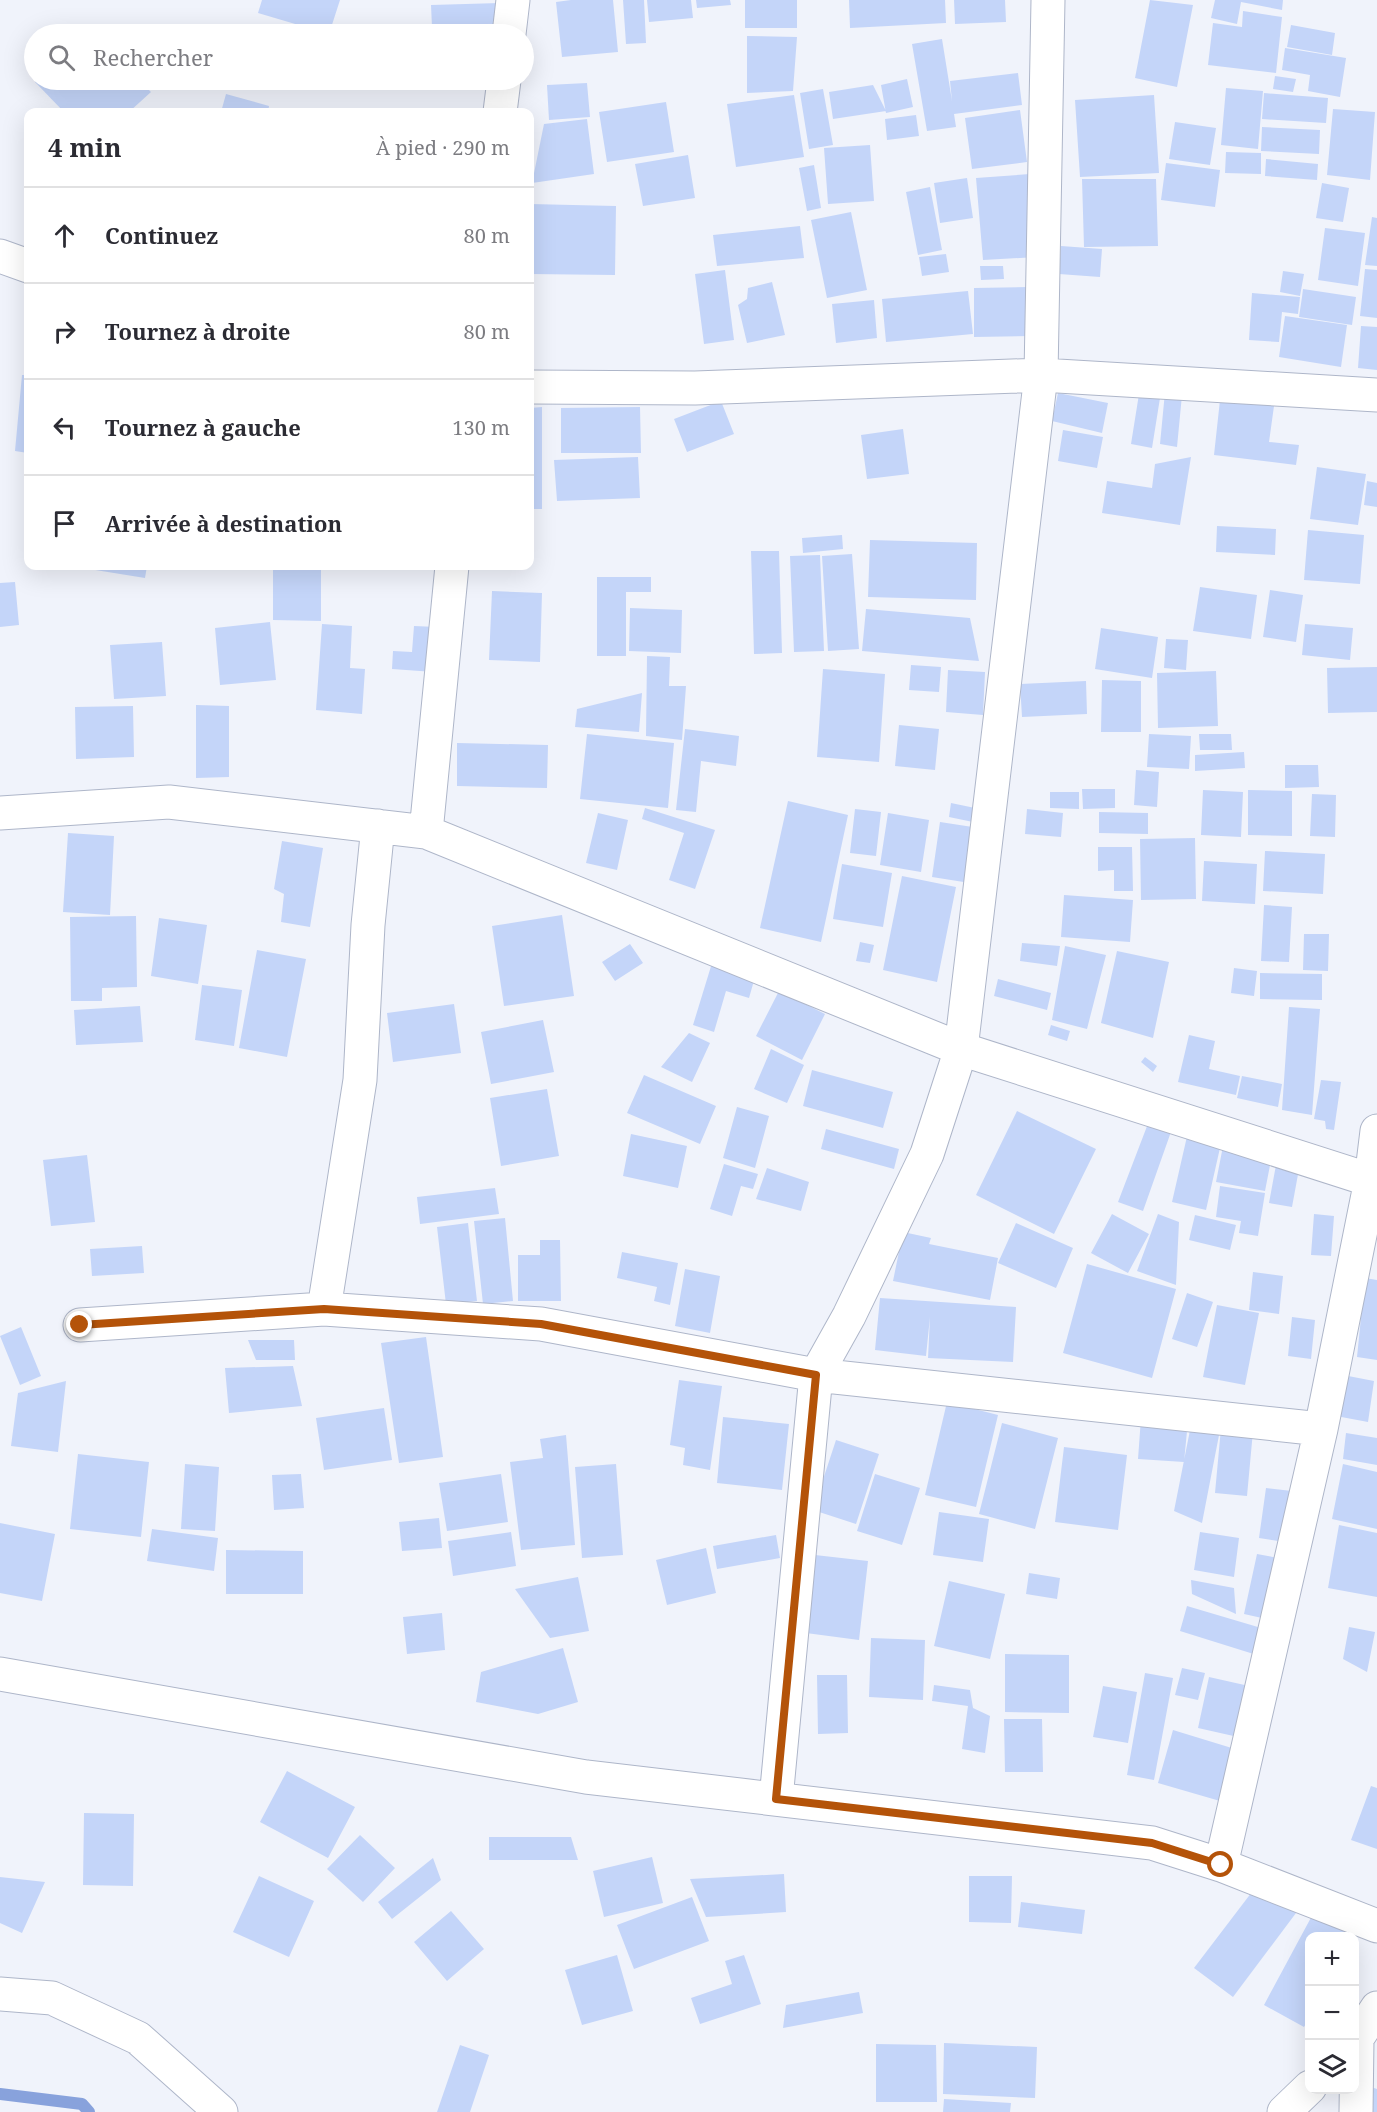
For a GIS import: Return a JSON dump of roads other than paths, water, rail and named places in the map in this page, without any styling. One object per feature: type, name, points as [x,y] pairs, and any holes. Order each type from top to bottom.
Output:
[{"type":"street","points":[[510,24],[513,0]]},
{"type":"street","points":[[776,1799],[816,1375],[849,1316],[927,1154],[961,1048],[1041,375],[1048,0]]},
{"type":"street","points":[[500,108],[503,90]]},
{"type":"street","points":[[0,256],[24,265]]},
{"type":"street","points":[[534,387],[695,388],[1041,375],[1377,395]]},
{"type":"street","points":[[426,831],[452,570]]},
{"type":"street","points":[[0,813],[168,802],[426,831],[961,1048],[1374,1181]]},
{"type":"street","points":[[324,1309],[360,1080],[368,925],[378,826]]},
{"type":"street","points":[[1221,1865],[1321,1429],[1374,1181],[1377,1131]]},
{"type":"street","points":[[80,1325],[324,1309],[541,1324],[816,1375],[1321,1429]]},
{"type":"street","points":[[0,1674],[586,1778],[1152,1843],[1221,1865],[1377,1926]]},
{"type":"street","points":[[0,1994],[52,1998],[138,2038],[221,2112]]},
{"type":"street","points":[[1357,2040],[1377,2008]]},
{"type":"street","points":[[1284,2112],[1305,2092]]},
{"type":"street","points":[[1356,2094],[1356,2112]]},
{"type":"waterway","points":[[0,2094],[82,2104],[89,2112]]}]
